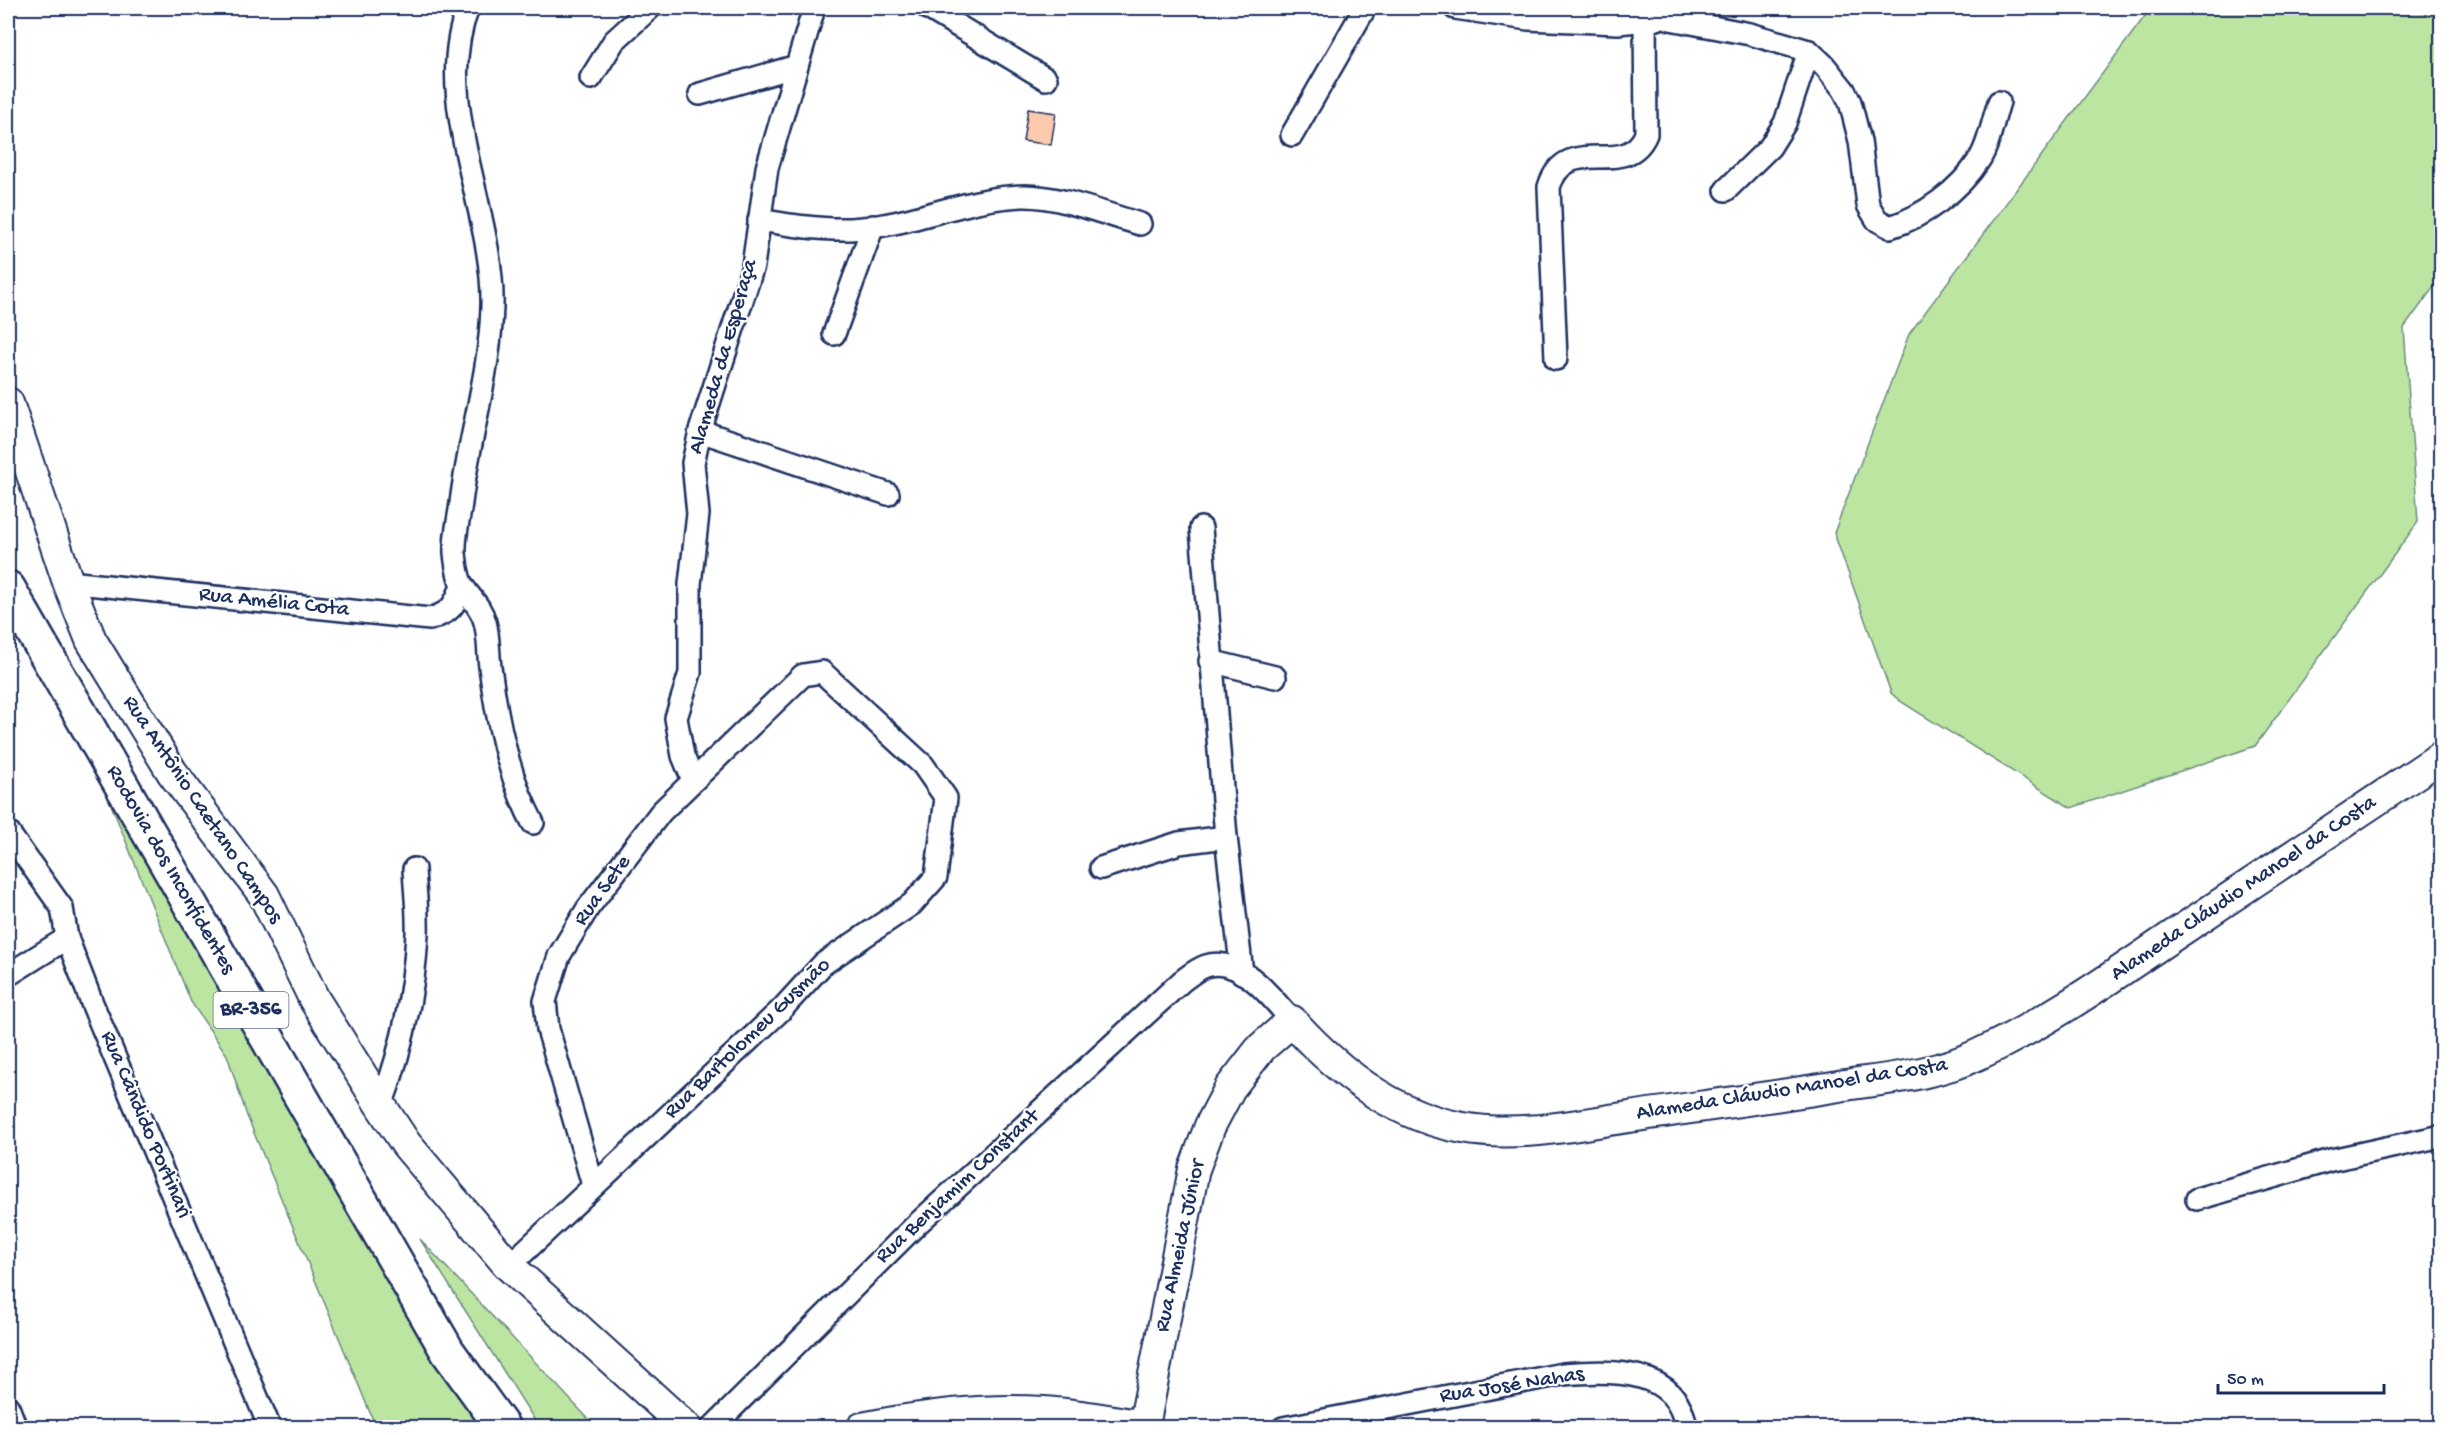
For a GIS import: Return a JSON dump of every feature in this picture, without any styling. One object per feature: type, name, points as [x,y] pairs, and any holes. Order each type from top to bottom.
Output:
[{"type":"main road","name":"Rodovia dos Inconfidentes","points":[[8,588],[448,1352],[503,1428]]},
{"type":"street","points":[[468,8],[462,23],[456,92],[487,260],[492,304],[488,366],[466,454],[455,552],[462,586],[482,610],[489,636],[490,665],[500,725],[517,792],[532,823]]},
{"type":"street","points":[[591,78],[614,41],[650,8]]},
{"type":"street","name":"Alameda da Esperaça","points":[[693,780],[683,756],[676,718],[690,673],[690,584],[698,514],[693,464],[700,431],[753,266],[767,168],[814,8]]},
{"type":"street","points":[[928,8],[1046,79]]},
{"type":"street","points":[[1292,135],[1365,8]]},
{"type":"street","points":[[1455,8],[1528,19],[1618,23],[1671,13],[1809,51],[1831,73],[1847,96],[1860,141],[1868,205],[1877,220],[1890,227],[1909,221],[1938,202],[1967,175],[1980,159],[1999,102]]},
{"type":"street","points":[[1556,359],[1549,188],[1553,174],[1571,159],[1622,156],[1642,144],[1646,134],[1645,19]]},
{"type":"street","points":[[1726,190],[1770,147],[1785,123],[1809,51]]},
{"type":"street","points":[[700,94],[798,66]]},
{"type":"street","points":[[759,220],[810,227],[850,229],[873,226],[976,202],[1027,196],[1045,198],[1140,224]]},
{"type":"street","points":[[834,334],[873,226]]},
{"type":"street","name":"Rua Antônio Caetano Campos","points":[[8,403],[68,582],[92,640],[172,772],[264,895],[314,999],[406,1144],[509,1266],[687,1428]]},
{"type":"street","points":[[700,431],[888,494]]},
{"type":"street","points":[[1201,528],[1226,837],[1242,973]]},
{"type":"street","name":"Rua Amélia Cota","points":[[68,582],[430,619],[448,613],[457,601],[462,586]]},
{"type":"street","points":[[1210,661],[1275,676]]},
{"type":"street","name":"Rua Sete","points":[[593,1185],[548,1029],[545,1001],[559,956],[588,908],[661,812],[802,675],[822,672],[923,765],[946,798]]},
{"type":"street","name":"Alameda Cláudio Manoel da Costa","points":[[1217,964],[1242,973],[1343,1072],[1378,1095],[1422,1117],[1462,1128],[1504,1132],[1565,1126],[1783,1095],[1939,1068],[1975,1057],[2102,984],[2442,756]]},
{"type":"street","name":"Rua Bartolomeu Gusmão","points":[[509,1266],[781,1010],[823,964],[912,904],[936,877],[946,798]]},
{"type":"street","name":"Rua Cândido Portinari","points":[[8,832],[62,908],[67,938],[270,1428]]},
{"type":"street","points":[[1101,868],[1179,843],[1226,837]]},
{"type":"street","points":[[381,1106],[397,1064],[410,1004],[417,932],[414,869]]},
{"type":"street","points":[[8,975],[67,938]]},
{"type":"street","name":"Rua Benjamim Constant","points":[[712,1428],[915,1226],[1144,1014],[1188,976],[1206,966],[1217,964]]},
{"type":"street","name":"Rua Almeida Júnior","points":[[1146,1427],[1194,1169],[1210,1126],[1230,1088],[1262,1048],[1292,1021]]},
{"type":"street","points":[[2197,1199],[2331,1160],[2442,1136]]},
{"type":"street","name":"Rua José Nahas","points":[[1283,1428],[1563,1374],[1610,1372],[1628,1374],[1669,1390],[1680,1406],[1686,1428]]},
{"type":"street","points":[[8,1407],[16,1428]]},
{"type":"street","points":[[862,1428],[948,1413],[991,1411],[1046,1412],[1146,1427]]},
{"type":"green space","points":[[2151,8],[2441,8],[2441,277],[2404,328],[2418,522],[2255,746],[2071,808],[1900,701],[1891,693],[1834,533],[1909,334]]},
{"type":"green space","points":[[97,770],[497,1427],[376,1427],[247,1116],[227,1055],[191,1002]]},
{"type":"green space","points":[[420,1239],[596,1427],[539,1427]]},
{"type":"building","points":[[1028,109],[1056,113],[1051,145],[1023,141]]}]
